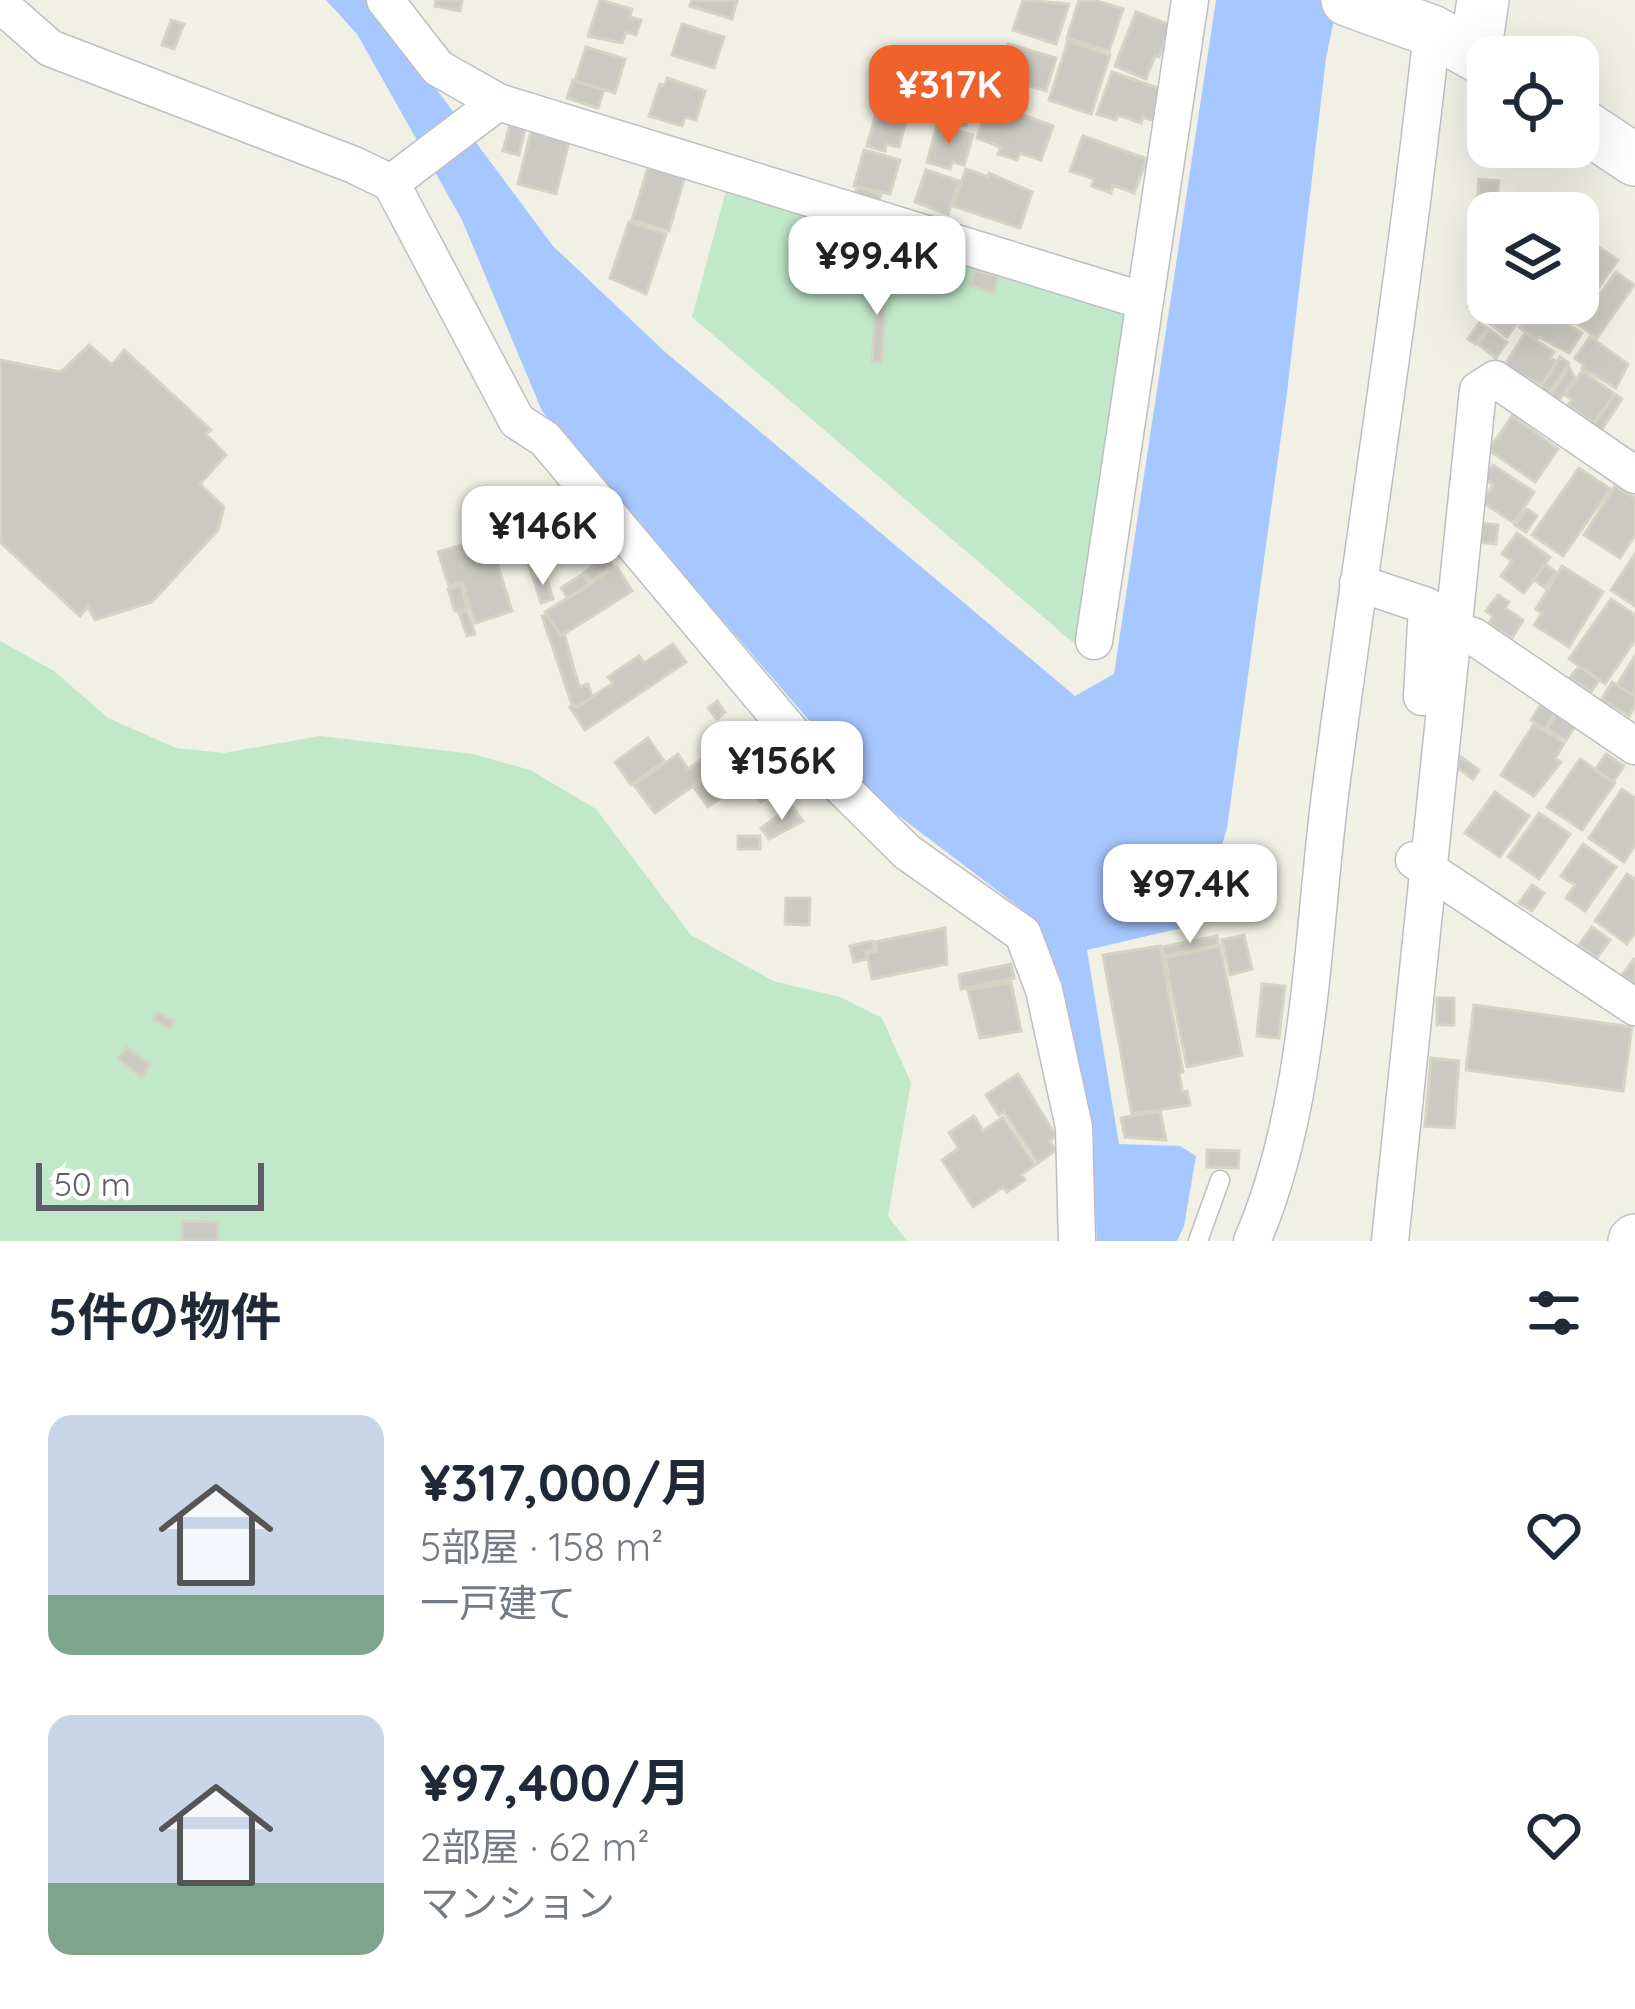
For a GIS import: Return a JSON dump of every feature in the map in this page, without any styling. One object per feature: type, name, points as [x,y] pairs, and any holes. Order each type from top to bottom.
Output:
[{"type":"street","points":[[386,0],[438,68],[484,113],[1144,301]]},
{"type":"street","points":[[1094,640],[1189,0]]},
{"type":"street","points":[[1252,1241],[1271,1196],[1298,1067],[1358,583],[1404,266],[1428,27],[1483,0]]},
{"type":"street","points":[[0,4],[50,48],[391,183],[517,422],[545,439],[818,764],[869,817],[907,852],[1023,934],[1044,991],[1074,1127],[1077,1241]]},
{"type":"street","points":[[391,183],[484,113]]},
{"type":"street","points":[[1599,136],[1635,160]]},
{"type":"street","points":[[1390,1241],[1478,390],[1495,379],[1635,476]]},
{"type":"street","points":[[1358,583],[1427,606],[1414,861],[1635,1007]]},
{"type":"street","points":[[1452,630],[1473,636],[1635,746]]},
{"type":"lane","points":[[1202,1232],[1220,1180]]},
{"type":"green space","points":[[728,183],[1130,315],[1077,646],[692,317]]},
{"type":"green space","points":[[0,641],[54,671],[108,718],[176,748],[224,753],[320,736],[473,754],[530,770],[596,809],[691,935],[773,981],[840,997],[882,1018],[911,1083],[888,1216],[907,1241],[0,1241]]},
{"type":"water","points":[[326,0],[365,0],[553,246],[664,351],[1075,696],[1114,674],[1216,0],[1338,0],[1326,58],[1287,393],[1227,828],[1199,924],[1087,950],[1119,1144],[1180,1146],[1196,1156],[1177,1241],[1097,1241],[1090,1119],[1047,954],[1019,907],[878,800],[542,411],[462,220],[357,34]]},
{"type":"building","points":[[436,0],[462,0],[460,11],[435,6]]},
{"type":"building","points":[[600,0],[632,9],[630,17],[641,20],[636,35],[626,32],[622,43],[588,36]]},
{"type":"building","points":[[692,0],[737,0],[732,19],[690,6]]},
{"type":"building","points":[[1023,0],[1069,4],[1056,44],[1013,30]]},
{"type":"building","points":[[1079,0],[1123,9],[1109,51],[1067,38]]},
{"type":"building","points":[[1136,12],[1170,25],[1146,79],[1115,66]]},
{"type":"building","points":[[171,20],[184,24],[174,49],[162,45]]},
{"type":"building","points":[[682,24],[724,37],[714,68],[672,55]]},
{"type":"building","points":[[1068,41],[1110,55],[1091,114],[1049,100]]},
{"type":"building","points":[[1008,44],[1056,58],[1046,91],[998,77]]},
{"type":"building","points":[[586,47],[625,59],[615,93],[575,81]]},
{"type":"building","points":[[889,69],[933,85],[927,108],[880,98]]},
{"type":"building","points":[[1112,72],[1161,89],[1155,121],[1143,117],[1141,123],[1118,115],[1116,120],[1097,114]]},
{"type":"building","points":[[667,78],[705,91],[696,120],[685,117],[682,126],[649,116],[660,84],[665,86]]},
{"type":"building","points":[[573,80],[604,90],[598,108],[567,98]]},
{"type":"building","points":[[996,82],[1011,87],[1004,106],[989,101]]},
{"type":"building","points":[[937,87],[974,98],[966,126],[928,115]]},
{"type":"building","points":[[989,103],[1053,126],[1041,160],[1020,153],[1017,160],[998,154],[1001,147],[977,138]]},
{"type":"building","points":[[877,110],[907,118],[899,147],[886,144],[885,151],[867,146]]},
{"type":"building","points":[[510,124],[525,128],[519,155],[503,151]]},
{"type":"building","points":[[937,125],[973,135],[964,165],[952,162],[950,169],[927,162]]},
{"type":"building","points":[[532,127],[570,137],[556,194],[518,184]]},
{"type":"building","points":[[1083,136],[1147,159],[1134,193],[1113,185],[1111,193],[1092,186],[1094,179],[1070,171]]},
{"type":"building","points":[[864,150],[900,160],[890,194],[854,186]]},
{"type":"building","points":[[650,161],[686,172],[669,231],[632,220]]},
{"type":"building","points":[[966,169],[988,177],[989,173],[1032,192],[1020,228],[953,206]]},
{"type":"building","points":[[926,170],[959,181],[948,214],[915,202]]},
{"type":"building","points":[[1479,179],[1499,181],[1498,192],[1478,192]]},
{"type":"building","points":[[857,187],[881,194],[878,204],[854,197]]},
{"type":"building","points":[[629,222],[666,234],[646,294],[610,278]]},
{"type":"building","points":[[1599,247],[1618,260],[1599,287]]},
{"type":"building","points":[[975,270],[998,276],[994,293],[971,286]]},
{"type":"building","points":[[1616,272],[1634,285],[1597,338],[1577,324],[1599,324],[1599,296]]},
{"type":"building","points":[[875,277],[883,294],[885,322],[881,362],[872,362],[875,317],[866,281]]},
{"type":"building","points":[[1478,324],[1487,328],[1475,344],[1468,339]]},
{"type":"building","points":[[1490,324],[1516,324],[1507,337]]},
{"type":"building","points":[[1568,324],[1582,333],[1569,353],[1519,327]]},
{"type":"building","points":[[1489,329],[1507,342],[1496,358],[1478,344]]},
{"type":"building","points":[[1525,333],[1554,352],[1550,358],[1557,362],[1542,385],[1504,366]]},
{"type":"building","points":[[1590,337],[1628,364],[1616,388],[1582,368],[1575,358]]},
{"type":"building","points":[[89,345],[112,365],[124,350],[211,430],[206,434],[226,455],[200,484],[224,507],[218,530],[152,602],[95,620],[88,607],[80,616],[0,542],[0,360],[61,372]]},
{"type":"building","points":[[1560,357],[1569,363],[1548,395],[1539,389]]},
{"type":"building","points":[[1569,367],[1575,378],[1558,402],[1550,396]]},
{"type":"building","points":[[1582,371],[1615,394],[1594,423],[1568,405],[1572,400],[1565,395]]},
{"type":"building","points":[[1615,394],[1622,399],[1600,432],[1592,427]]},
{"type":"building","points":[[1512,416],[1558,449],[1535,482],[1489,450]]},
{"type":"building","points":[[1493,465],[1534,492],[1514,523],[1482,502],[1493,485],[1484,479]]},
{"type":"building","points":[[1579,468],[1610,489],[1563,556],[1532,535]]},
{"type":"building","points":[[1615,486],[1635,498],[1635,535],[1620,558],[1584,535]]},
{"type":"building","points":[[1527,509],[1537,516],[1526,532],[1515,525]]},
{"type":"building","points":[[1479,523],[1498,525],[1496,544],[1477,542]]},
{"type":"building","points":[[530,532],[534,544],[523,547],[520,535]]},
{"type":"building","points":[[1517,533],[1550,557],[1524,593],[1501,576],[1512,561],[1502,554]]},
{"type":"building","points":[[489,537],[512,611],[475,623],[462,582],[449,586],[438,552]]},
{"type":"building","points":[[534,546],[543,571],[532,575],[524,550]]},
{"type":"building","points":[[1635,554],[1635,606],[1611,590]]},
{"type":"building","points":[[607,557],[613,566],[591,581],[585,572]]},
{"type":"building","points":[[1545,564],[1556,572],[1545,588],[1534,580]]},
{"type":"building","points":[[1562,566],[1603,592],[1569,647],[1534,625],[1542,613],[1536,609]]},
{"type":"building","points":[[617,567],[632,591],[561,636],[545,612]]},
{"type":"building","points":[[545,573],[553,599],[541,603],[533,577]]},
{"type":"building","points":[[583,574],[590,585],[568,598],[561,588]]},
{"type":"building","points":[[461,585],[467,608],[455,611],[448,589]]},
{"type":"building","points":[[1498,595],[1509,602],[1505,608],[1523,620],[1512,638],[1489,623],[1493,616],[1486,611]]},
{"type":"building","points":[[1611,599],[1635,615],[1635,640],[1605,684],[1569,659]]},
{"type":"building","points":[[467,610],[475,634],[467,636],[459,613]]},
{"type":"building","points":[[547,615],[561,636],[564,633],[579,687],[588,684],[592,697],[577,707],[572,705],[542,616]]},
{"type":"building","points":[[673,644],[686,662],[585,730],[570,707],[613,683],[608,677],[639,656],[644,663]]},
{"type":"building","points":[[1635,656],[1635,696],[1617,685]]},
{"type":"building","points":[[1579,666],[1599,680],[1591,692],[1570,678]]},
{"type":"building","points":[[1612,682],[1635,696],[1629,716],[1602,699]]},
{"type":"building","points":[[717,701],[725,712],[717,719],[708,708]]},
{"type":"building","points":[[1542,703],[1555,712],[1545,729],[1531,720]]},
{"type":"building","points":[[1558,711],[1577,723],[1566,740],[1547,729]]},
{"type":"building","points":[[1534,724],[1564,743],[1555,759],[1561,762],[1534,796],[1501,775]]},
{"type":"building","points":[[648,738],[664,761],[631,785],[615,762]]},
{"type":"building","points":[[747,746],[780,787],[761,802],[729,761]]},
{"type":"building","points":[[717,748],[727,762],[655,813],[634,785],[678,754],[688,769]]},
{"type":"building","points":[[1606,754],[1624,766],[1613,782],[1595,770]]},
{"type":"building","points":[[1461,757],[1479,770],[1473,779],[1455,766]]},
{"type":"building","points":[[1580,759],[1615,783],[1582,830],[1547,807]]},
{"type":"building","points":[[728,762],[742,783],[708,807],[694,787]]},
{"type":"building","points":[[1622,789],[1635,798],[1635,845],[1624,862],[1589,838]]},
{"type":"building","points":[[1495,792],[1529,816],[1500,857],[1465,833]]},
{"type":"building","points":[[792,806],[803,821],[769,839],[761,828]]},
{"type":"building","points":[[1539,813],[1570,834],[1539,879],[1508,857]]},
{"type":"building","points":[[738,836],[760,836],[760,849],[738,849]]},
{"type":"building","points":[[1583,844],[1616,867],[1585,911],[1566,898],[1575,885],[1561,876]]},
{"type":"building","points":[[1627,874],[1635,879],[1635,933],[1627,944],[1595,921]]},
{"type":"building","points":[[1532,885],[1544,893],[1532,911],[1519,903]]},
{"type":"building","points":[[786,898],[810,898],[809,925],[785,924]]},
{"type":"building","points":[[1592,927],[1610,940],[1597,958],[1579,945]]},
{"type":"building","points":[[945,928],[947,964],[872,979],[867,953],[877,951],[875,942]]},
{"type":"building","points":[[1244,935],[1252,969],[1230,975],[1222,940]]},
{"type":"building","points":[[1217,936],[1219,945],[1164,956],[1162,947]]},
{"type":"building","points":[[872,941],[874,949],[865,951],[867,959],[854,962],[850,946]]},
{"type":"building","points":[[1160,946],[1183,1072],[1179,1073],[1182,1092],[1187,1091],[1190,1105],[1132,1114],[1103,955]]},
{"type":"building","points":[[1220,946],[1242,1055],[1187,1067],[1165,958]]},
{"type":"building","points":[[1635,959],[1635,985],[1622,975]]},
{"type":"building","points":[[1011,964],[1014,978],[961,989],[959,975]]},
{"type":"building","points":[[1011,982],[1021,1031],[980,1038],[968,990]]},
{"type":"building","points":[[1262,984],[1285,986],[1279,1038],[1257,1036]]},
{"type":"building","points":[[1437,998],[1454,998],[1454,1025],[1437,1025]]},
{"type":"building","points":[[1474,1005],[1632,1027],[1623,1091],[1466,1070]]},
{"type":"building","points":[[158,1012],[174,1021],[170,1029],[153,1020]]},
{"type":"building","points":[[127,1047],[150,1065],[142,1077],[118,1059]]},
{"type":"building","points":[[1431,1058],[1459,1061],[1454,1128],[1425,1126]]},
{"type":"building","points":[[1018,1074],[1056,1136],[1049,1141],[1056,1150],[1038,1163],[1004,1112],[999,1115],[986,1095]]},
{"type":"building","points":[[1160,1111],[1166,1140],[1125,1137],[1121,1118]]},
{"type":"building","points":[[974,1116],[983,1131],[1003,1117],[1035,1165],[1021,1175],[1025,1180],[1007,1192],[1003,1187],[973,1207],[942,1160],[959,1148],[949,1133]]},
{"type":"building","points":[[1207,1150],[1239,1151],[1238,1168],[1207,1167]]},
{"type":"building","points":[[183,1221],[218,1222],[218,1241],[182,1241]]}]
